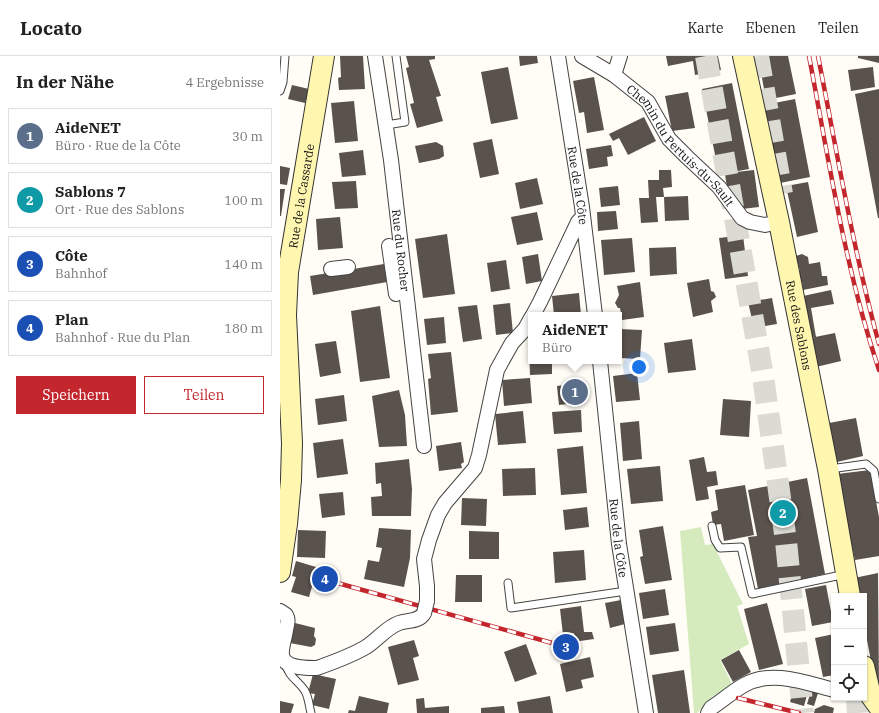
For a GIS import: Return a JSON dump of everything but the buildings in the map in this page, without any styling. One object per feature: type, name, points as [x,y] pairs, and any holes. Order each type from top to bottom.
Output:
[{"type":"main road","name":"Rue de la Cassarde","points":[[282,563],[291,480],[292,443],[286,315],[288,272],[324,56]]},
{"type":"main road","name":"Rue des Sablons","points":[[743,56],[828,469],[849,593]]},
{"type":"main road","points":[[867,681],[871,700]]},
{"type":"street","name":"Rue du Rocher","points":[[375,56],[391,160],[424,446]]},
{"type":"street","name":"Rue de la Côte","points":[[558,56],[583,217],[595,312]]},
{"type":"street","name":"Chemin du Pertuis-du-Sault","points":[[582,56],[614,75],[648,102],[669,139],[719,187],[742,218],[750,222],[765,225],[778,222]]},
{"type":"street","points":[[614,75],[620,56]]},
{"type":"street","points":[[534,312],[578,222],[583,217]]},
{"type":"street","name":"Rue du Rocher","points":[[389,246],[396,294]]},
{"type":"street","points":[[331,269],[348,267]]},
{"type":"street","points":[[280,612],[286,615],[288,621],[282,651],[283,659],[290,665],[310,668],[317,668],[357,652],[368,646],[398,623],[418,619],[426,607],[428,590],[424,559],[435,525],[444,503],[475,468],[497,370],[512,342],[525,329],[528,324]]},
{"type":"street","name":"Rue de la Côte","points":[[600,364],[619,544],[646,713]]},
{"type":"street","points":[[708,713],[712,708],[744,685],[758,680],[774,678],[791,679],[831,689]]},
{"type":"lane","points":[[280,91],[283,82],[285,56]]},
{"type":"lane","points":[[386,125],[405,122],[396,56]]},
{"type":"lane","points":[[828,469],[866,464],[874,471],[879,499]]},
{"type":"lane","points":[[712,526],[715,540],[720,548],[741,547],[752,594],[846,574]]},
{"type":"lane","points":[[508,583],[511,608],[626,591]]},
{"type":"lane","points":[[285,662],[288,673],[304,690],[311,713]]},
{"type":"green space","points":[[701,527],[705,545],[713,544],[743,604],[737,606],[749,644],[720,660],[732,684],[712,697],[697,713],[694,713],[680,531]]},
{"type":"tunnel","points":[[706,56],[763,376],[786,541],[803,713]]},
{"type":"tunnel","points":[[758,56],[782,194]]},
{"type":"tunnel","points":[[857,701],[858,713]]},
{"type":"railway","points":[[809,56],[847,254],[867,332],[879,370]]},
{"type":"railway","points":[[818,56],[853,236],[879,344]]},
{"type":"railway","points":[[334,582],[577,650]]},
{"type":"railway","points":[[738,698],[799,713]]},
{"type":"place","name":"AideNET","points":[[575,392]]},
{"type":"place","name":"Sablons 7","points":[[783,513]]},
{"type":"place","name":"Plan","points":[[325,579]]},
{"type":"place","name":"Côte","points":[[566,647]]}]
